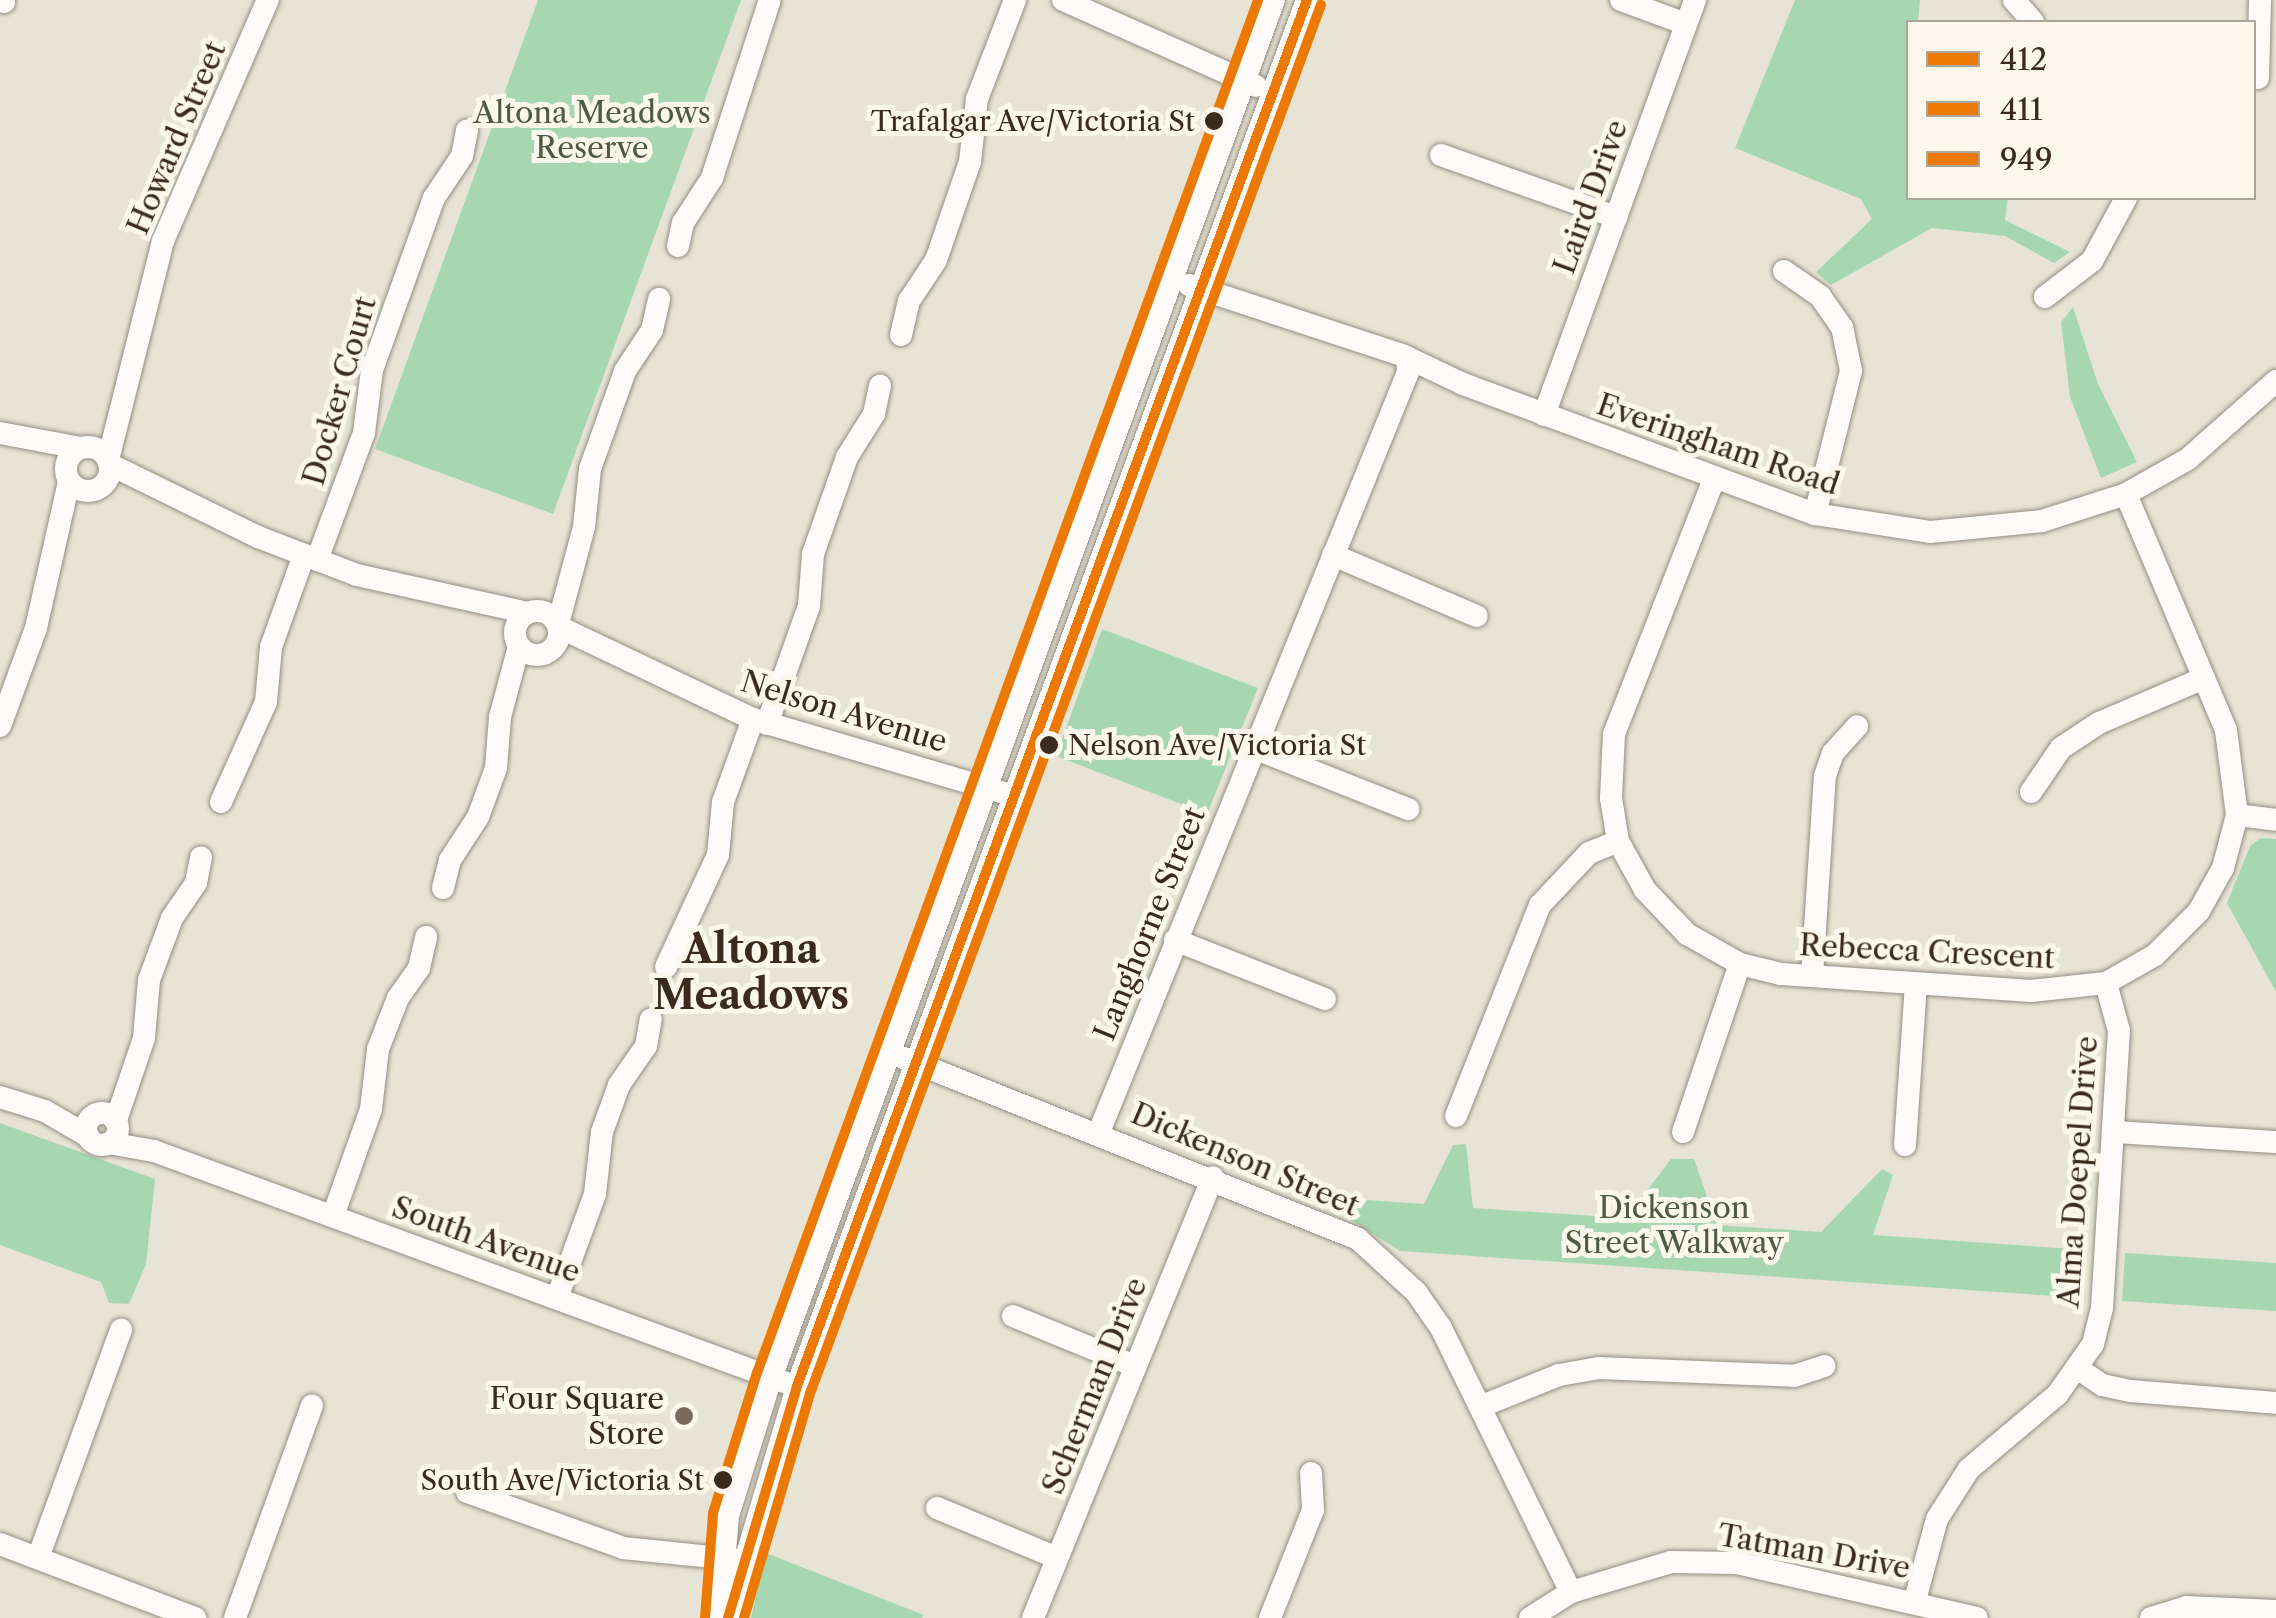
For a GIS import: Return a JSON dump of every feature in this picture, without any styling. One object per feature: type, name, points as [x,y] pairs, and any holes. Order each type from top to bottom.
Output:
[{"type":"street","name":"Howard Street","points":[[97,455],[115,418],[175,210],[268,0]]},
{"type":"street","points":[[678,246],[683,222],[712,178],[770,0]]},
{"type":"street","points":[[901,335],[909,301],[936,260],[970,162],[976,99],[1015,0]]},
{"type":"street","points":[[1063,0],[1274,92]]},
{"type":"street","points":[[720,1618],[771,1378],[1274,0]]},
{"type":"street","points":[[728,1618],[730,1559],[1308,0]]},
{"type":"street","points":[[1621,0],[1686,24]]},
{"type":"street","name":"Laird Drive","points":[[1544,415],[1695,0]]},
{"type":"street","points":[[2014,0],[2031,20]]},
{"type":"street","points":[[2260,0],[2262,78]]},
{"type":"street","name":"Docker Court","points":[[221,802],[227,776],[266,702],[271,647],[364,434],[372,370],[434,198],[462,156],[467,130]]},
{"type":"street","points":[[1442,155],[1616,217]]},
{"type":"street","points":[[2044,297],[2092,261],[2125,200]]},
{"type":"street","points":[[1784,271],[1820,296],[1842,327],[1851,371],[1844,421],[1815,514]]},
{"type":"street","name":"Everingham Road","points":[[1172,279],[1815,514],[1930,532],[2042,521],[2126,494],[2188,459],[2276,382]]},
{"type":"street","points":[[0,434],[97,455],[166,492],[310,557],[466,602],[530,612],[554,596],[566,576],[584,527],[590,469],[626,371],[652,330],[659,299]]},
{"type":"street","name":"Langhorne Street","points":[[1100,1132],[1333,555],[1404,366]]},
{"type":"street","points":[[666,967],[718,855],[723,802],[808,606],[813,554],[846,456],[874,414],[880,386]]},
{"type":"street","points":[[35,442],[80,483],[166,492]]},
{"type":"street","points":[[0,726],[30,649],[63,517],[97,455]]},
{"type":"street","points":[[80,483],[106,482],[97,455]]},
{"type":"street","name":"Rebecca Crescent","points":[[1714,479],[1614,734],[1610,798],[1618,841],[1665,914],[1740,964],[1812,976],[2032,991],[2106,983],[2155,955],[2199,912],[2223,868],[2237,815],[2233,753],[2126,494]]},
{"type":"street","points":[[1333,555],[1476,616]]},
{"type":"street","points":[[466,602],[530,647],[559,640],[566,576]]},
{"type":"street","points":[[443,888],[450,860],[478,817],[496,768],[500,717],[530,647],[530,612]]},
{"type":"street","name":"Nelson Avenue","points":[[530,612],[547,613],[558,625],[606,652],[760,721],[1014,796]]},
{"type":"street","name":"Nelson Avenue","points":[[530,647],[606,652]]},
{"type":"street","points":[[2032,792],[2061,748],[2099,723],[2204,678]]},
{"type":"street","points":[[1812,976],[1826,776],[1833,754],[1857,726]]},
{"type":"street","points":[[1254,748],[1408,809]]},
{"type":"street","points":[[2237,815],[2276,820]]},
{"type":"street","points":[[1456,1116],[1540,905],[1589,853],[1618,841]]},
{"type":"street","points":[[104,1125],[128,1080],[145,1030],[149,980],[172,918],[196,883],[201,856]]},
{"type":"street","points":[[332,1216],[372,1109],[378,1049],[398,998],[419,968],[426,937]]},
{"type":"street","points":[[1176,940],[1326,999]]},
{"type":"street","points":[[1683,1132],[1740,964]]},
{"type":"street","points":[[1904,1146],[1916,983]]},
{"type":"street","name":"Alma Doepel Drive","points":[[1915,1600],[1937,1519],[1969,1469],[2080,1370],[2102,1308],[2118,1030],[2106,983]]},
{"type":"street","points":[[557,1298],[595,1194],[602,1132],[622,1080],[646,1046],[651,1018]]},
{"type":"street","name":"Dickenson Street","points":[[888,1052],[1100,1132],[1358,1239],[1384,1260],[1441,1328],[1570,1592]]},
{"type":"street","name":"South Avenue","points":[[0,1096],[104,1125],[154,1151],[797,1386]]},
{"type":"street","points":[[2115,1132],[2276,1142]]},
{"type":"street","name":"Scherman Drive","points":[[1033,1618],[1213,1177]]},
{"type":"street","points":[[1013,1316],[1134,1366]]},
{"type":"street","points":[[38,1558],[121,1330]]},
{"type":"street","points":[[1482,1406],[1558,1375],[1598,1368],[1794,1376],[1824,1366]]},
{"type":"street","points":[[2080,1370],[2102,1384],[2130,1391],[2276,1403]]},
{"type":"street","points":[[234,1618],[312,1405]]},
{"type":"street","points":[[1270,1618],[1313,1510],[1311,1473]]},
{"type":"street","points":[[467,1492],[622,1548],[730,1559]]},
{"type":"street","points":[[937,1508],[1058,1558]]},
{"type":"street","points":[[0,1544],[38,1558],[145,1610],[195,1618]]},
{"type":"street","name":"Tatman Drive","points":[[1530,1618],[1570,1592],[1671,1562],[1738,1563],[1915,1600],[1977,1618]]},
{"type":"street","points":[[2152,1618],[2186,1608],[2276,1611]]},
{"type":"green space","name":"Altona Meadows Reserve","points":[[538,0],[741,0],[553,514],[375,449]]},
{"type":"green space","points":[[1795,0],[1920,0],[1918,20],[1906,20],[1906,200],[2008,200],[2005,220],[2070,252],[2054,263],[2005,236],[1932,228],[1831,285],[1816,272],[1872,219],[1861,199],[1735,148]]},
{"type":"green space","points":[[2073,307],[2098,384],[2137,462],[2101,478],[2070,397],[2061,322]]},
{"type":"green space","points":[[1102,629],[1258,688],[1207,814],[1056,756]]},
{"type":"green space","points":[[2261,838],[2276,839],[2276,992],[2227,903],[2250,846]]},
{"type":"green space","points":[[0,1123],[155,1179],[146,1264],[129,1304],[109,1303],[101,1282],[0,1245]]},
{"type":"green space","name":"Dickenson Street Walkway","points":[[1466,1144],[1473,1208],[1626,1218],[1671,1159],[1694,1159],[1717,1225],[1821,1232],[1882,1169],[1893,1175],[1873,1235],[2087,1250],[2084,1298],[1400,1251],[1312,1196],[1424,1204],[1453,1145]]},
{"type":"green space","points":[[2125,1253],[2276,1263],[2276,1311],[2122,1301]]},
{"type":"green space","points":[[766,1553],[924,1615],[751,1618]]},
{"type":"transit line","name":"949","points":[[705,1618],[713,1513],[757,1373],[1258,0]]},
{"type":"transit line","name":"412","points":[[728,1618],[797,1386],[1307,0]]},
{"type":"transit line","name":"411","points":[[744,1618],[811,1391],[1321,5]]},
{"type":"place","name":"Trafalgar Ave/Victoria St","points":[[1214,121]]},
{"type":"place","name":"Nelson Ave/Victoria St","points":[[1049,745]]},
{"type":"place","name":"Four Square Store","points":[[684,1416]]},
{"type":"place","name":"South Ave/Victoria St","points":[[723,1480]]},
{"type":"district","name":"Altona Meadows","points":[[751,972]]}]
